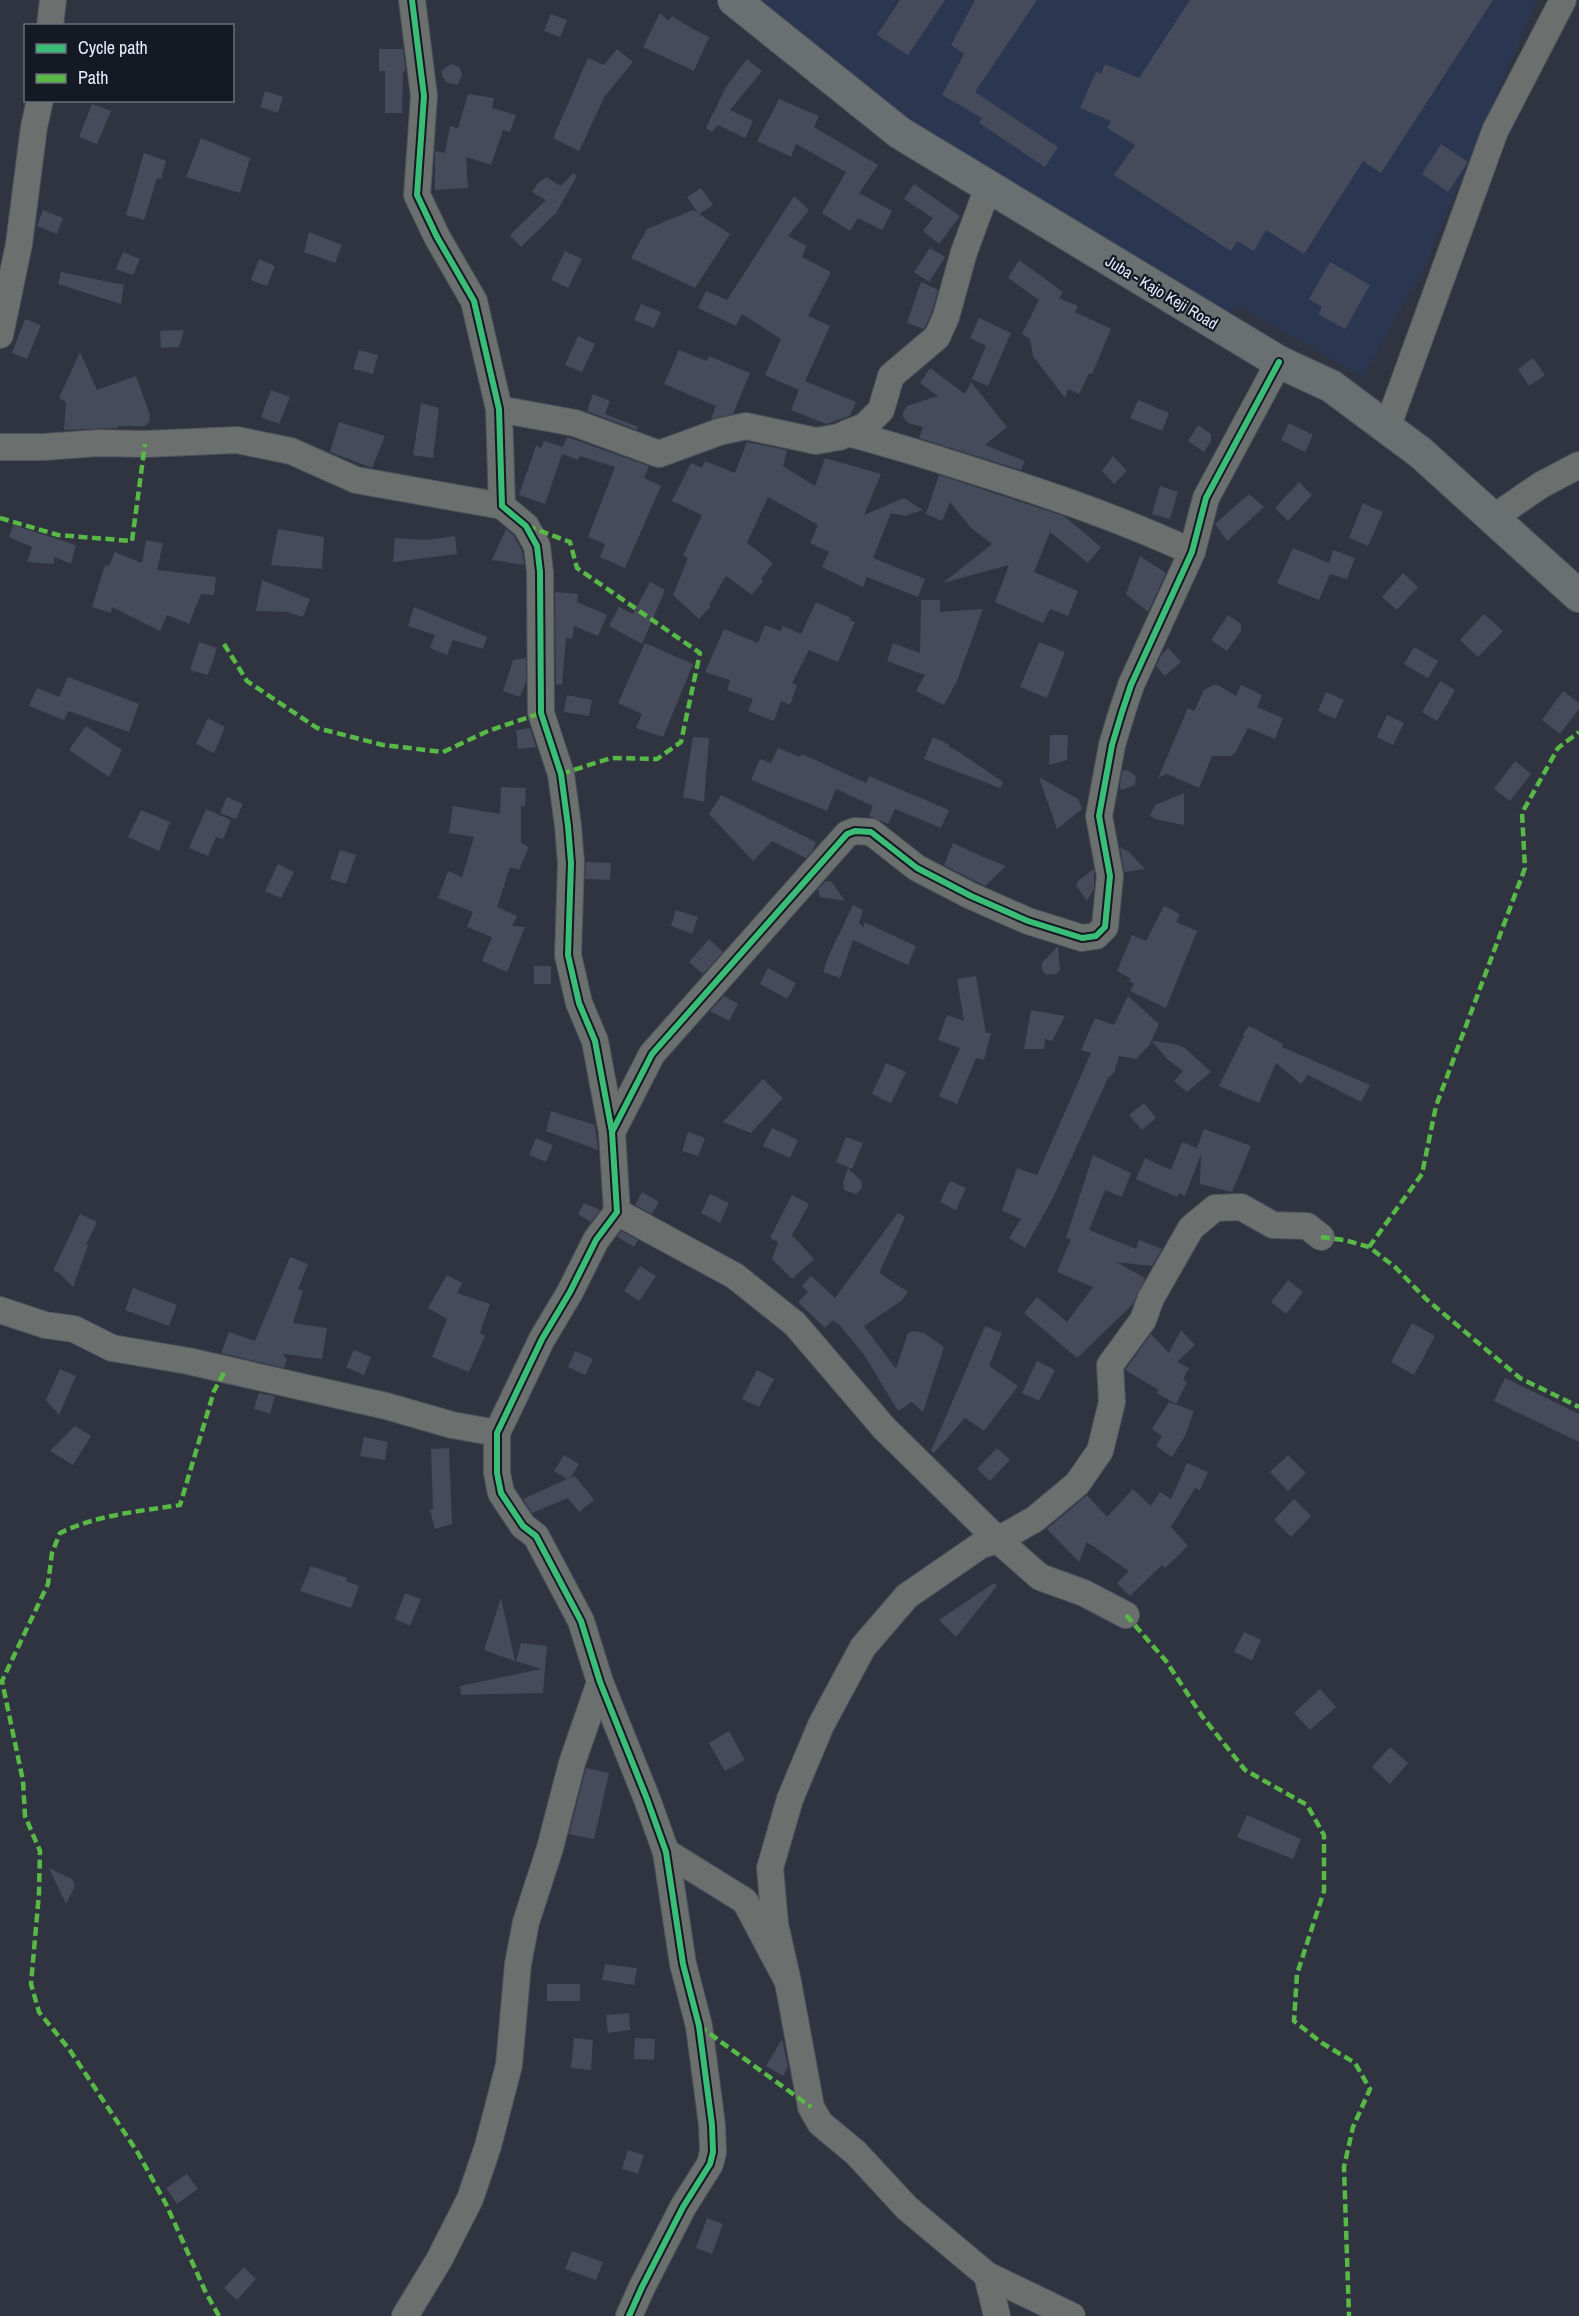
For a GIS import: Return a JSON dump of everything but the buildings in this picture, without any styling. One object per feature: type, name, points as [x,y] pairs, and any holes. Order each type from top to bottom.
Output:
[{"type":"main road","name":"Juba - Kajo Keji Road","points":[[734,0],[900,133],[1279,362],[1331,386],[1421,453],[1579,596]]},
{"type":"street","points":[[50,24],[53,0]]},
{"type":"street","points":[[412,0],[424,96],[417,195],[437,237],[474,301],[499,409],[502,506]]},
{"type":"street","points":[[1387,428],[1496,131],[1563,0]]},
{"type":"street","points":[[0,335],[20,244],[34,127],[40,102]]},
{"type":"street","points":[[499,409],[575,423],[659,454],[719,432],[746,426],[816,441],[865,426],[881,410],[891,376],[937,337],[988,187]]},
{"type":"street","points":[[612,1132],[652,1054],[847,834],[855,831],[871,832],[917,868],[971,896],[1028,921],[1082,938],[1096,936],[1105,927],[1110,876],[1099,816],[1112,745],[1131,685],[1192,552],[1206,498],[1279,362]]},
{"type":"street","points":[[847,433],[1072,502],[1192,552]]},
{"type":"street","points":[[0,447],[237,440],[291,451],[356,480],[446,498],[502,506],[526,526],[537,546],[540,572],[541,713],[561,774],[571,863],[568,955],[579,1003],[595,1041],[612,1132],[617,1212],[596,1240],[570,1292],[542,1339],[497,1433],[497,1473],[501,1493],[524,1526],[536,1536],[581,1621],[600,1682],[666,1852],[683,1964],[699,2026],[712,2125],[713,2152],[710,2164],[682,2207],[629,2316]]},
{"type":"street","points":[[1493,518],[1541,485],[1579,465]]},
{"type":"street","points":[[1072,2316],[987,2275],[908,2208],[856,2153],[820,2123],[811,2107],[776,1924],[770,1868],[790,1799],[821,1725],[863,1647],[907,1596],[981,1545],[998,1540],[1035,1519],[1077,1484],[1100,1450],[1112,1402],[1110,1365],[1143,1320],[1150,1298],[1191,1228],[1215,1208],[1241,1207],[1273,1225],[1307,1226],[1321,1237]]},
{"type":"street","points":[[617,1212],[735,1276],[795,1324],[884,1428],[998,1540],[1040,1577],[1084,1593],[1126,1615]]},
{"type":"street","points":[[0,1310],[45,1325],[74,1329],[112,1348],[188,1361],[386,1406],[452,1425],[497,1433]]},
{"type":"street","points":[[405,2316],[439,2260],[470,2199],[488,2146],[508,2065],[518,1964],[526,1922],[550,1848],[572,1763],[600,1682]]},
{"type":"street","points":[[666,1852],[745,1901],[788,1982]]},
{"type":"street","points":[[987,2275],[996,2316]]},
{"type":"shaded area","points":[[718,0],[1537,0],[1425,266],[1363,377],[1236,305],[1221,328],[783,59]]},
{"type":"marked path","points":[[0,518],[58,535],[132,541],[145,444]]},
{"type":"marked path","points":[[527,526],[570,542],[577,568],[700,653],[681,742],[657,759],[611,758],[561,774]]},
{"type":"marked path","points":[[224,644],[247,681],[317,728],[383,745],[443,752],[488,731],[541,713]]},
{"type":"marked path","points":[[1369,1247],[1422,1174],[1436,1106],[1525,868],[1522,813],[1558,748],[1579,732]]},
{"type":"marked path","points":[[1321,1237],[1369,1247],[1395,1267],[1426,1299],[1520,1378],[1579,1407]]},
{"type":"marked path","points":[[219,2316],[206,2293],[166,2204],[138,2153],[69,2049],[39,2012],[31,1984],[39,1893],[40,1851],[25,1816],[23,1781],[2,1681],[48,1584],[52,1553],[60,1533],[104,1518],[180,1505],[214,1391],[225,1371]]},
{"type":"marked path","points":[[1126,1615],[1166,1661],[1202,1716],[1245,1770],[1307,1805],[1324,1835],[1324,1891],[1297,1974],[1294,2021],[1322,2043],[1355,2063],[1370,2089],[1353,2127],[1344,2167],[1349,2316]]},
{"type":"marked path","points":[[699,2026],[811,2107]]},
{"type":"cycle path","points":[[412,0],[424,96],[417,195],[437,237],[474,301],[499,409],[502,506],[526,526],[537,546],[540,572],[541,713],[561,774],[571,863],[568,955],[579,1003],[595,1041],[612,1132],[617,1212],[596,1240],[570,1292],[542,1339],[497,1433],[497,1473],[501,1493],[523,1526],[536,1536],[581,1621],[600,1682],[666,1852],[683,1964],[699,2026],[712,2125],[713,2152],[710,2164],[683,2207],[629,2316]]},
{"type":"cycle path","points":[[612,1132],[652,1054],[847,834],[855,831],[871,832],[917,868],[971,896],[1028,921],[1082,938],[1096,936],[1105,927],[1110,876],[1099,816],[1112,745],[1122,712],[1131,685],[1192,552],[1206,498],[1279,362]]}]
